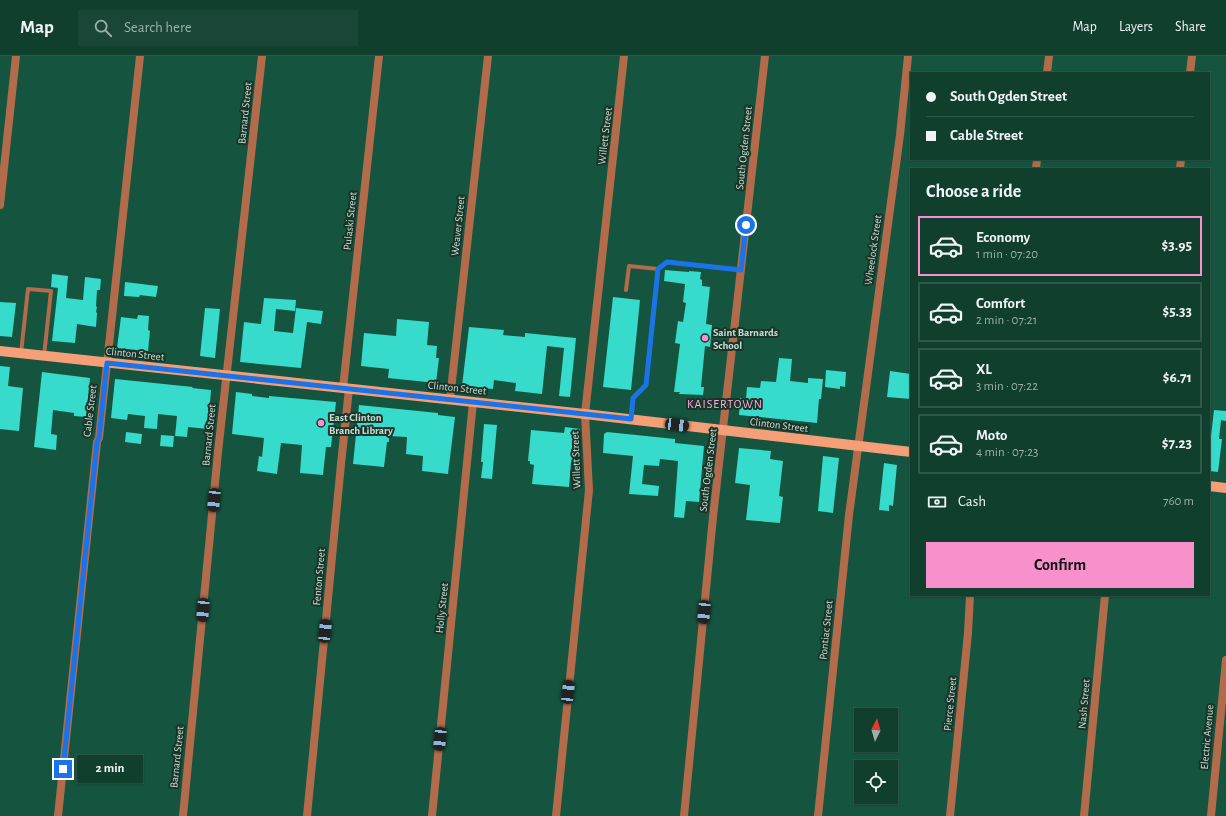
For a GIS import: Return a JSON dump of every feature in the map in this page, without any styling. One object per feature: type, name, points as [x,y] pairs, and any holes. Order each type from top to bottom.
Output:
[{"type":"main road","name":"Clinton Street","points":[[0,351],[631,419],[858,447],[910,452]]},
{"type":"main road","points":[[1210,486],[1226,488]]},
{"type":"street","points":[[0,205],[16,56]]},
{"type":"street","name":"Cable Street","points":[[58,816],[97,442],[99,438],[140,56]]},
{"type":"street","name":"Barnard Street","points":[[182,816],[227,376],[262,56]]},
{"type":"street","name":"Pulaski Street","points":[[346,388],[379,56]]},
{"type":"street","name":"Weaver Street","points":[[450,399],[488,56]]},
{"type":"street","name":"Willett Street","points":[[556,816],[589,490],[585,414],[624,56]]},
{"type":"street","name":"South Ogden Street","points":[[684,816],[713,517],[765,56]]},
{"type":"street","name":"Wheelock Street","points":[[858,447],[900,135],[908,56]]},
{"type":"street","points":[[1047,72],[1049,56]]},
{"type":"street","points":[[1190,72],[1192,56]]},
{"type":"street","name":"Fenton Street","points":[[307,816],[341,464],[346,388]]},
{"type":"street","name":"Holly Street","points":[[432,816],[473,402]]},
{"type":"street","name":"Pontiac Street","points":[[818,816],[849,515],[858,447]]},
{"type":"street","name":"Pierce Street","points":[[950,816],[968,633],[970,596]]},
{"type":"street","name":"Nash Street","points":[[1084,816],[1105,596]]},
{"type":"street","name":"Electric Avenue","points":[[1211,816],[1226,660]]},
{"type":"lane","points":[[626,290],[629,266],[658,269],[667,262],[741,270]]},
{"type":"lane","points":[[631,419],[633,398],[646,385],[658,269]]},
{"type":"lane","points":[[21,353],[28,289],[51,291],[44,356]]},
{"type":"building","points":[[665,270],[701,272],[700,279],[702,280],[702,286],[710,287],[706,324],[712,325],[710,347],[705,346],[701,387],[704,387],[703,395],[679,394],[680,392],[674,392],[680,344],[675,343],[678,321],[683,322],[686,303],[683,302],[685,284],[664,281]]},
{"type":"building","points":[[52,274],[68,276],[66,298],[83,300],[85,277],[101,279],[100,290],[97,290],[96,327],[77,324],[75,343],[52,341],[58,288],[51,287]]},
{"type":"building","points":[[125,282],[158,286],[156,297],[140,295],[139,297],[124,296]]},
{"type":"building","points":[[613,297],[640,300],[631,390],[603,387]]},
{"type":"building","points":[[264,298],[296,300],[295,311],[276,309],[274,331],[293,333],[296,308],[323,311],[321,324],[307,322],[301,368],[240,362],[244,322],[261,324]]},
{"type":"building","points":[[0,302],[16,303],[12,337],[0,336]]},
{"type":"building","points":[[205,308],[220,309],[215,358],[200,356]]},
{"type":"building","points":[[138,315],[149,316],[148,330],[150,331],[148,351],[117,348],[121,317],[137,319]]},
{"type":"building","points":[[397,319],[429,322],[427,345],[437,346],[436,358],[439,358],[436,383],[388,378],[389,369],[361,366],[364,333],[396,336]]},
{"type":"building","points":[[469,327],[504,330],[503,335],[525,337],[525,333],[576,338],[570,397],[559,396],[564,348],[547,346],[542,394],[515,391],[516,383],[494,380],[493,389],[462,386]]},
{"type":"building","points":[[779,358],[792,359],[790,381],[808,383],[808,378],[823,379],[821,399],[819,399],[817,423],[739,415],[740,398],[746,399],[747,387],[760,388],[761,381],[776,382]]},
{"type":"building","points":[[0,366],[10,367],[8,386],[23,388],[19,431],[0,429]]},
{"type":"building","points":[[826,370],[846,372],[845,387],[840,386],[840,389],[825,387]]},
{"type":"building","points":[[890,371],[910,374],[910,399],[887,397]]},
{"type":"building","points":[[42,372],[90,378],[86,417],[74,416],[74,413],[53,410],[51,434],[57,435],[56,450],[34,447]]},
{"type":"building","points":[[115,379],[211,390],[208,429],[188,427],[187,437],[175,436],[177,416],[158,414],[157,429],[144,428],[145,416],[128,414],[127,420],[111,418]]},
{"type":"building","points":[[236,392],[269,398],[269,396],[336,402],[331,447],[326,447],[323,475],[300,473],[302,445],[281,443],[277,474],[257,471],[259,456],[262,457],[264,438],[232,434]]},
{"type":"building","points":[[359,405],[438,413],[438,415],[455,417],[448,474],[422,471],[423,456],[406,454],[407,437],[389,436],[384,467],[353,464]]},
{"type":"building","points":[[1214,410],[1226,411],[1226,421],[1221,420],[1219,439],[1222,439],[1218,472],[1210,471],[1210,444]]},
{"type":"building","points":[[484,424],[497,425],[492,479],[481,478]]},
{"type":"building","points":[[565,427],[580,429],[580,444],[576,444],[574,462],[571,462],[569,487],[532,484],[534,465],[530,464],[530,461],[528,461],[531,430],[564,433]]},
{"type":"building","points":[[126,432],[142,434],[141,444],[125,442]]},
{"type":"building","points":[[607,432],[675,439],[675,443],[704,446],[699,502],[686,501],[684,518],[674,517],[678,461],[660,459],[659,466],[644,465],[642,484],[659,486],[658,496],[629,494],[633,456],[603,453],[604,434]]},
{"type":"building","points":[[161,435],[174,436],[173,447],[160,446]]},
{"type":"building","points":[[739,448],[771,451],[770,459],[783,461],[779,496],[783,497],[780,523],[746,520],[750,485],[735,483]]},
{"type":"building","points":[[823,456],[839,458],[833,513],[818,511]]},
{"type":"building","points":[[884,463],[897,465],[893,506],[889,505],[889,511],[879,510]]},
{"type":"place","name":"Saint Barnards School","points":[[705,338]]},
{"type":"place","name":"East Clinton Branch Library","points":[[321,423]]},
{"type":"district","name":"KAISERTOWN","points":[[725,404]]},
{"type":"route","points":[[63,769],[97,442],[99,438],[107,363],[631,419],[633,398],[646,385],[658,269],[667,262],[741,270],[746,225]]}]
